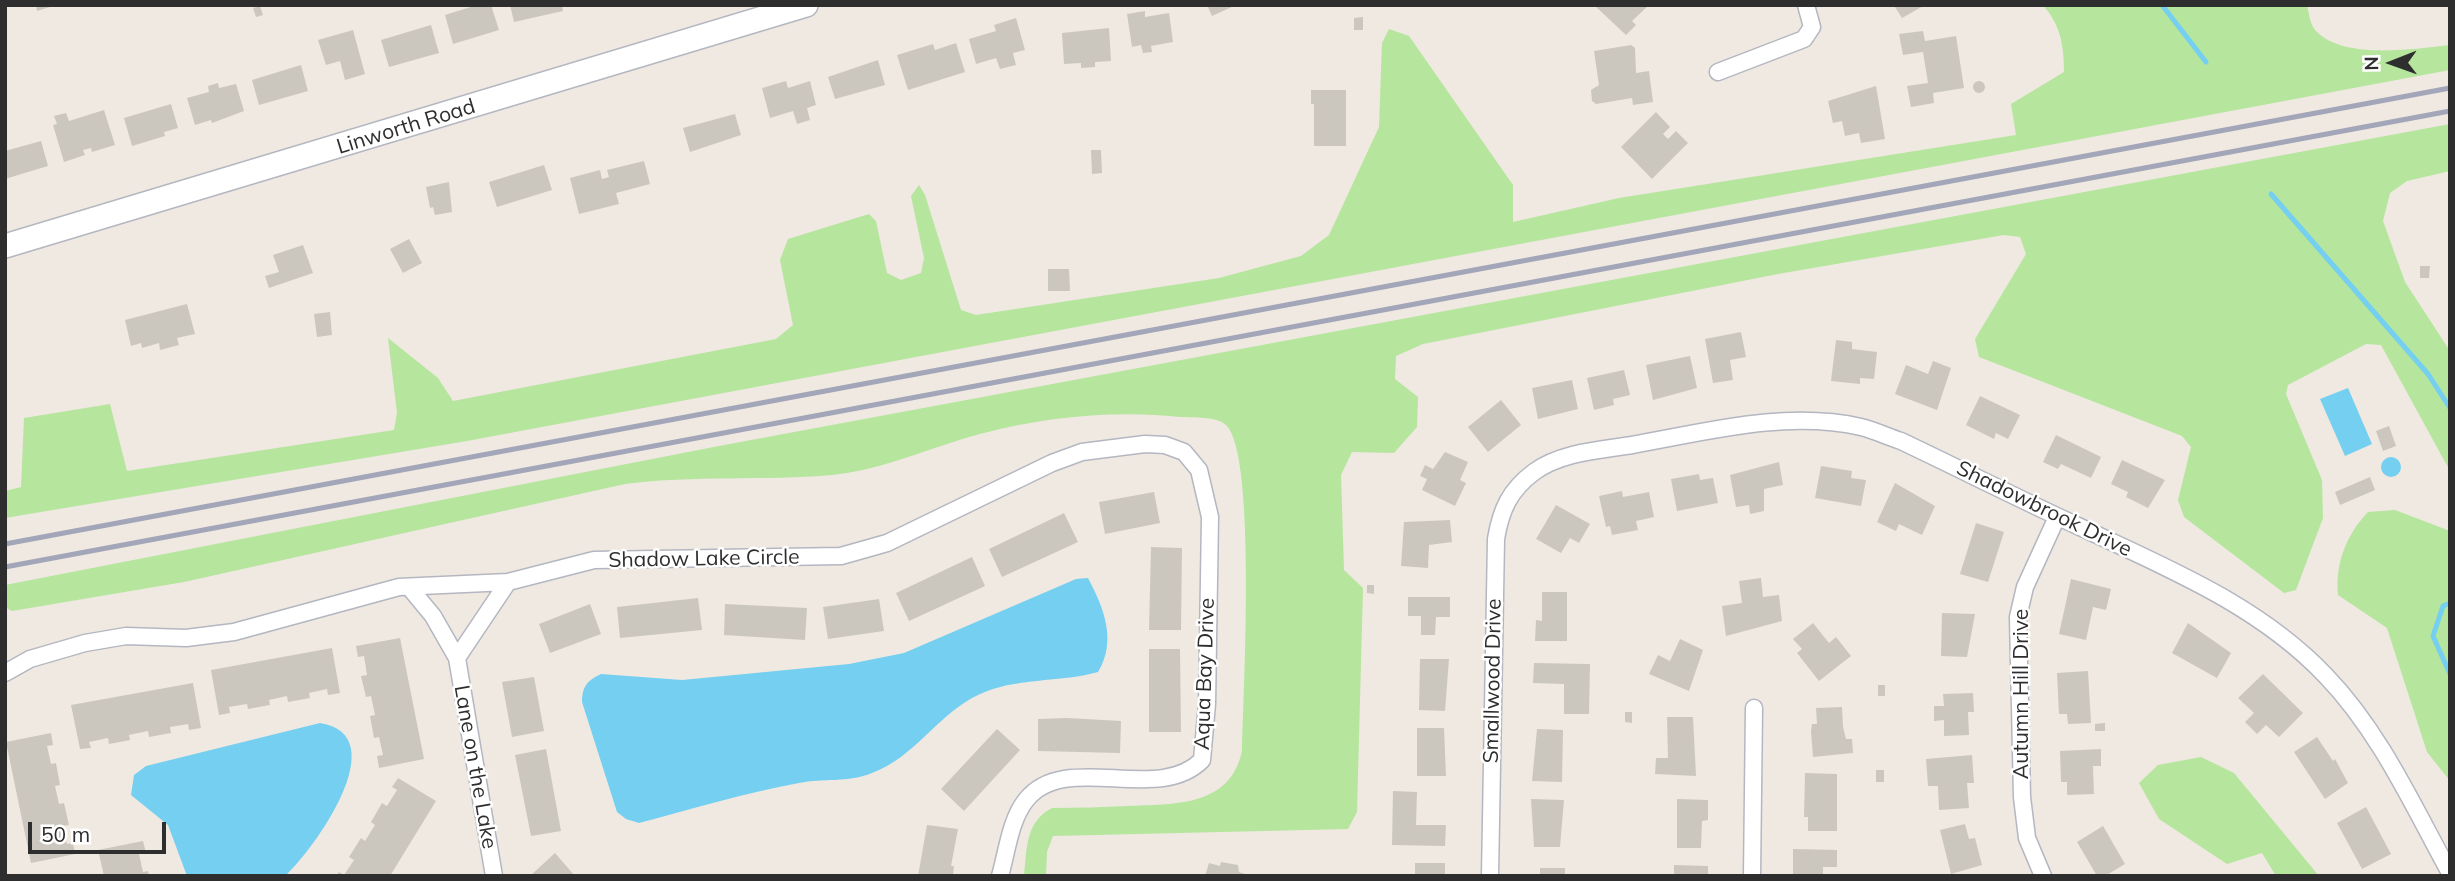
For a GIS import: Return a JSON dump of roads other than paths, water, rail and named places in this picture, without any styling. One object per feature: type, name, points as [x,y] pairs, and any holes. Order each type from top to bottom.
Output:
[{"type":"main road","name":"Linworth Road","points":[[5,246],[806,5]]},
{"type":"street","points":[[1718,72],[1804,39],[1812,27],[1806,5]]},
{"type":"street","name":"Shadowbrook Drive","points":[[1513,490],[1537,469],[1566,457],[1739,424],[1820,422],[1861,427],[1901,441],[2182,575],[2267,623],[2326,675],[2352,706],[2386,756],[2450,873]]},
{"type":"street","name":"Shadow Lake Circle","points":[[5,673],[30,660],[85,643],[126,636],[186,638],[234,632],[360,596],[409,587],[508,582],[594,560],[841,556],[887,543],[1052,463],[1082,452],[1145,444],[1165,445],[1184,452]]},
{"type":"street","name":"Aqua Bay Drive","points":[[1000,876],[1013,829],[1025,800],[1043,784],[1067,778],[1168,777],[1194,769],[1202,760],[1207,704],[1210,517],[1199,470],[1184,452]]},
{"type":"street","name":"Smallwood Drive","points":[[1490,876],[1496,539],[1501,513],[1513,490]]},
{"type":"street","name":"Autumn Hill Drive","points":[[2043,876],[2027,838],[2022,797],[2018,617],[2025,587],[2057,517]]},
{"type":"street","name":"Lane on the Lake","points":[[457,658],[508,582]]},
{"type":"street","name":"Lane on the Lake","points":[[409,587],[433,616],[457,658],[494,876]]},
{"type":"street","points":[[1752,876],[1754,708]]},
{"type":"water","points":[[2348,388],[2372,444],[2345,456],[2320,399]]},
{"type":"water","points":[[2387,457],[2395,457],[2401,467],[2395,477],[2387,477],[2381,471],[2381,463]]},
{"type":"water","points":[[1088,578],[1106,625],[1107,648],[1098,672],[1007,685],[978,695],[950,713],[901,757],[863,776],[779,787],[639,823],[626,819],[617,812],[582,702],[587,684],[601,674],[682,680],[849,664],[904,653],[1076,579]]},
{"type":"water","points":[[320,723],[342,732],[351,748],[350,770],[342,795],[329,820],[298,863],[285,876],[187,876],[168,825],[131,795],[134,775],[146,766]]},
{"type":"waterway","points":[[2162,5],[2206,62]]},
{"type":"waterway","points":[[2271,194],[2428,374],[2450,408]]},
{"type":"waterway","points":[[2450,603],[2443,606],[2433,636],[2450,674]]},
{"type":"railway","points":[[5,544],[2450,88]]},
{"type":"railway","points":[[5,567],[2450,111]]}]
